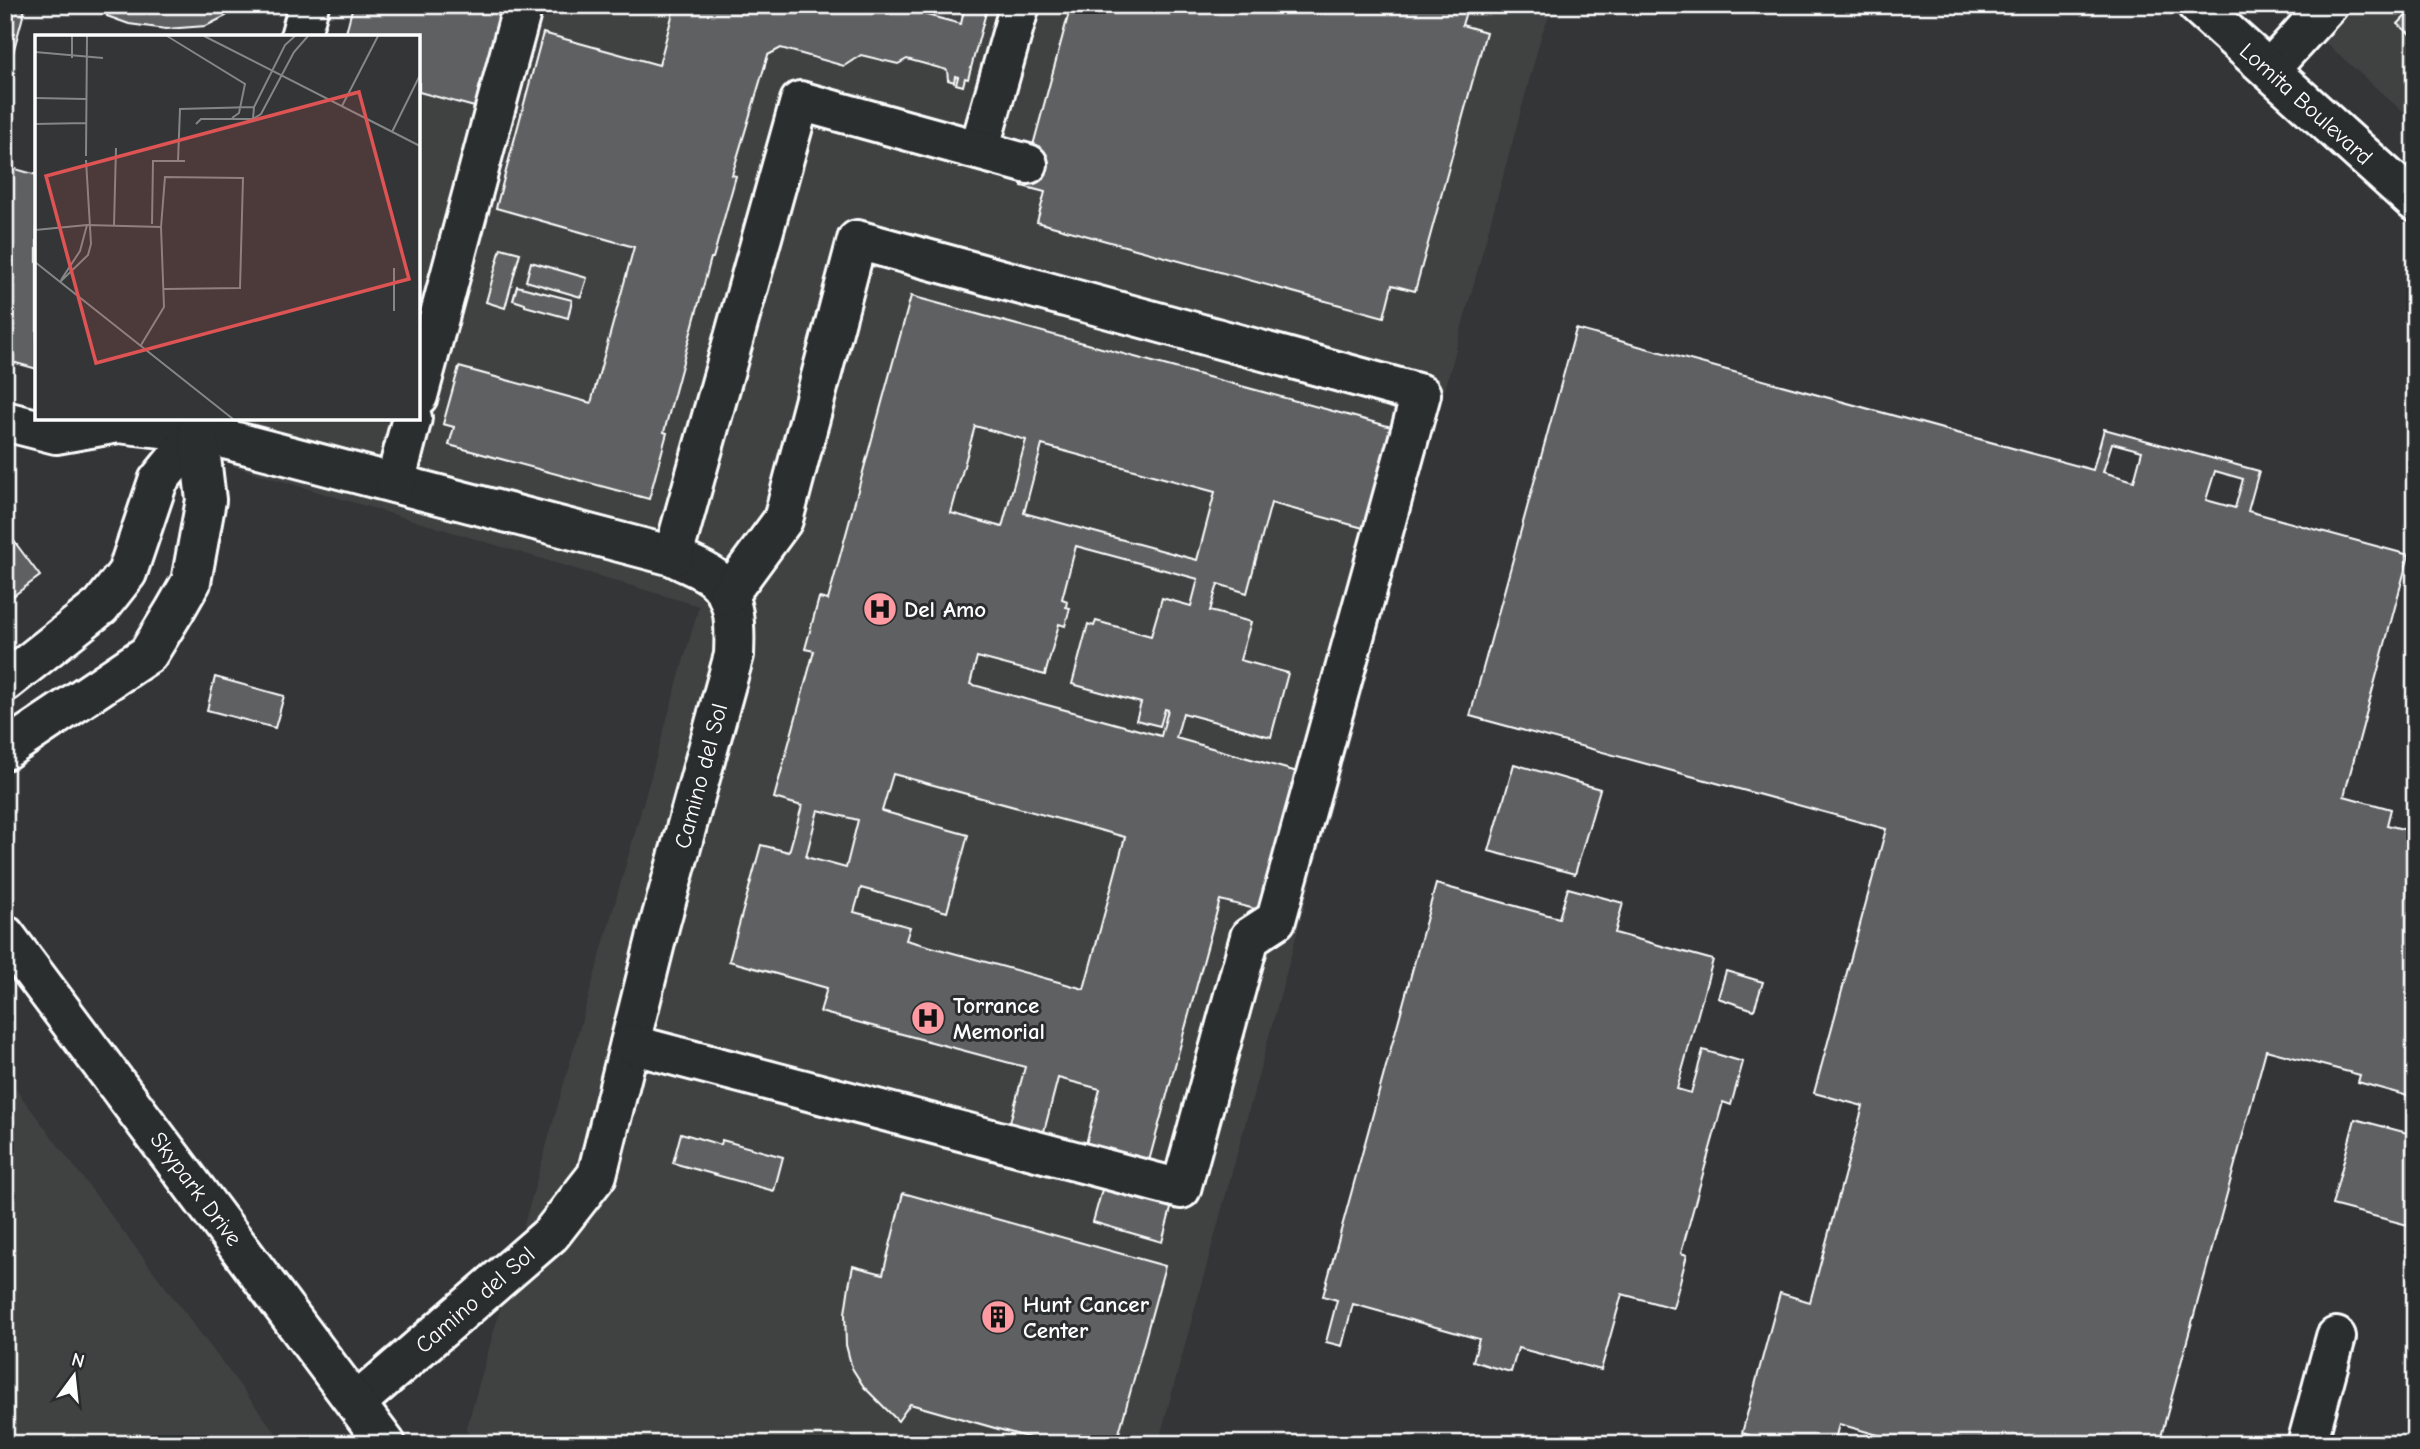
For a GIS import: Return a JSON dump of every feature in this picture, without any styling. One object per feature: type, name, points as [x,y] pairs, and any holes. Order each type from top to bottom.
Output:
[{"type":"street","points":[[301,35],[309,5]]},
{"type":"street","points":[[420,389],[523,5]]},
{"type":"street","points":[[979,150],[1020,5]]},
{"type":"street","name":"Lomita Boulevard","points":[[2197,5],[2415,202]]},
{"type":"street","points":[[2269,70],[2328,5]]},
{"type":"street","points":[[673,556],[800,101],[1028,164]]},
{"type":"street","points":[[5,421],[56,435],[118,423],[200,425],[395,484],[673,556],[713,577],[728,595],[783,520],[857,240],[1421,394],[1276,920],[1250,937],[1181,1189],[630,1044]]},
{"type":"street","points":[[395,484],[411,420]]},
{"type":"street","points":[[5,682],[100,606],[127,573],[158,481],[200,425]]},
{"type":"street","points":[[5,750],[148,654],[168,621],[191,582],[206,500],[200,425]]},
{"type":"street","name":"Camino del Sol","points":[[356,1403],[551,1234],[597,1175],[660,923],[734,655],[735,624],[728,595]]},
{"type":"street","name":"Skypark Drive","points":[[5,935],[386,1444]]},
{"type":"street","points":[[2307,1444],[2336,1337]]},
{"type":"shaded area","name":"Torrance Memorial","points":[[358,5],[1554,5],[1542,33],[1158,1444],[476,1444],[466,1430],[699,606],[232,466],[244,420],[420,420],[420,35],[414,35]]},
{"type":"shaded area","points":[[2284,5],[2415,5],[2415,123]]},
{"type":"shaded area","points":[[5,1075],[284,1444],[5,1444]]},
{"type":"building","points":[[5,5],[26,5],[5,82]]},
{"type":"building","points":[[113,5],[235,5],[226,16],[206,26],[166,29],[129,24],[107,16]]},
{"type":"building","points":[[353,5],[506,5],[478,108],[420,92],[420,35],[346,35]]},
{"type":"building","points":[[675,5],[937,5],[923,14],[961,24],[965,5],[988,5],[968,79],[965,78],[963,86],[956,84],[958,77],[955,76],[954,82],[948,80],[947,70],[907,59],[898,64],[861,55],[844,66],[781,48],[768,55],[732,175],[736,176],[664,432],[667,433],[649,499],[449,445],[454,427],[443,424],[459,367],[591,403],[634,247],[496,208],[543,33],[659,65]]},
{"type":"building","points":[[1071,5],[1468,5],[1462,25],[1486,32],[1415,291],[1392,285],[1384,317],[1037,222],[1045,192],[1022,186]]},
{"type":"building","points":[[2415,6],[2415,38],[2398,24]]},
{"type":"building","points":[[5,160],[8,167],[35,174],[35,368],[5,360]]},
{"type":"building","points":[[501,248],[520,253],[505,308],[486,302]]},
{"type":"building","points":[[531,262],[587,278],[581,297],[526,281]]},
{"type":"building","points":[[517,286],[572,300],[568,318],[513,300]]},
{"type":"building","points":[[911,296],[1395,428],[1367,529],[1271,503],[1247,593],[1218,584],[1210,611],[1251,622],[1240,660],[1288,673],[1271,737],[1183,713],[1176,738],[1301,773],[1263,911],[1220,900],[1149,1161],[1086,1144],[1100,1089],[1058,1078],[1041,1143],[1007,1133],[1025,1067],[820,1012],[827,988],[729,961],[761,845],[789,852],[802,806],[774,798],[814,651],[805,649],[819,598],[828,600]],"holes":[[[975,426],[1026,440],[1002,527],[951,513]],[[1042,445],[1215,492],[1197,560],[1024,513]],[[1076,546],[1198,579],[1191,606],[1162,598],[1151,636],[1096,621],[1094,626],[1088,624],[1072,684],[1141,703],[1136,720],[1160,726],[1165,709],[1168,710],[1161,736],[970,684],[977,657],[1045,675],[1059,624],[1065,626],[1070,608],[1066,607],[1067,601],[1062,599]],[[893,774],[1125,837],[1084,989],[906,940],[910,927],[854,912],[861,888],[947,912],[968,835],[882,811]],[[818,810],[858,820],[846,868],[806,857]]]},
{"type":"building","points":[[1576,329],[2093,470],[2104,429],[2259,471],[2248,511],[2409,555],[2344,796],[2391,809],[2387,825],[2415,832],[2415,1098],[2358,1082],[2360,1075],[2266,1050],[2159,1444],[1910,1444],[1839,1424],[1834,1444],[1780,1444],[1742,1433],[1780,1293],[1810,1302],[1863,1106],[1814,1093],[1886,829],[1470,716]],"holes":[[[2112,443],[2142,451],[2134,481],[2103,472]],[[2215,471],[2243,479],[2235,508],[2206,500]]]},
{"type":"building","points":[[5,529],[40,576],[5,602]]},
{"type":"building","points":[[215,677],[284,696],[275,728],[207,710]]},
{"type":"building","points":[[1514,764],[1600,789],[1575,874],[1489,851]]},
{"type":"building","points":[[1436,884],[1559,918],[1568,888],[1623,903],[1615,933],[1713,960],[1677,1089],[1691,1093],[1703,1050],[1743,1062],[1731,1105],[1723,1102],[1681,1253],[1687,1255],[1673,1308],[1622,1294],[1601,1370],[1518,1348],[1511,1372],[1492,1367],[1473,1361],[1479,1339],[1353,1304],[1342,1346],[1326,1342],[1337,1300],[1323,1296]]},
{"type":"building","points":[[1726,971],[1763,982],[1754,1010],[1718,998]]},
{"type":"building","points":[[2355,1119],[2415,1135],[2415,1227],[2332,1205]]},
{"type":"building","points":[[681,1133],[721,1145],[722,1140],[783,1157],[774,1191],[673,1163]]},
{"type":"building","points":[[1103,1186],[1172,1205],[1162,1242],[1093,1222]]},
{"type":"building","name":"Hunt Cancer Center","points":[[903,1193],[1165,1266],[1116,1444],[1051,1444],[910,1404],[898,1421],[864,1387],[852,1368],[846,1345],[845,1313],[853,1266],[883,1274]]},
{"type":"place","name":"Del Amo","points":[[880,609]]},
{"type":"place","name":"Torrance Memorial","points":[[928,1018]]},
{"type":"place","name":"Hunt Cancer Center","points":[[998,1317]]}]
